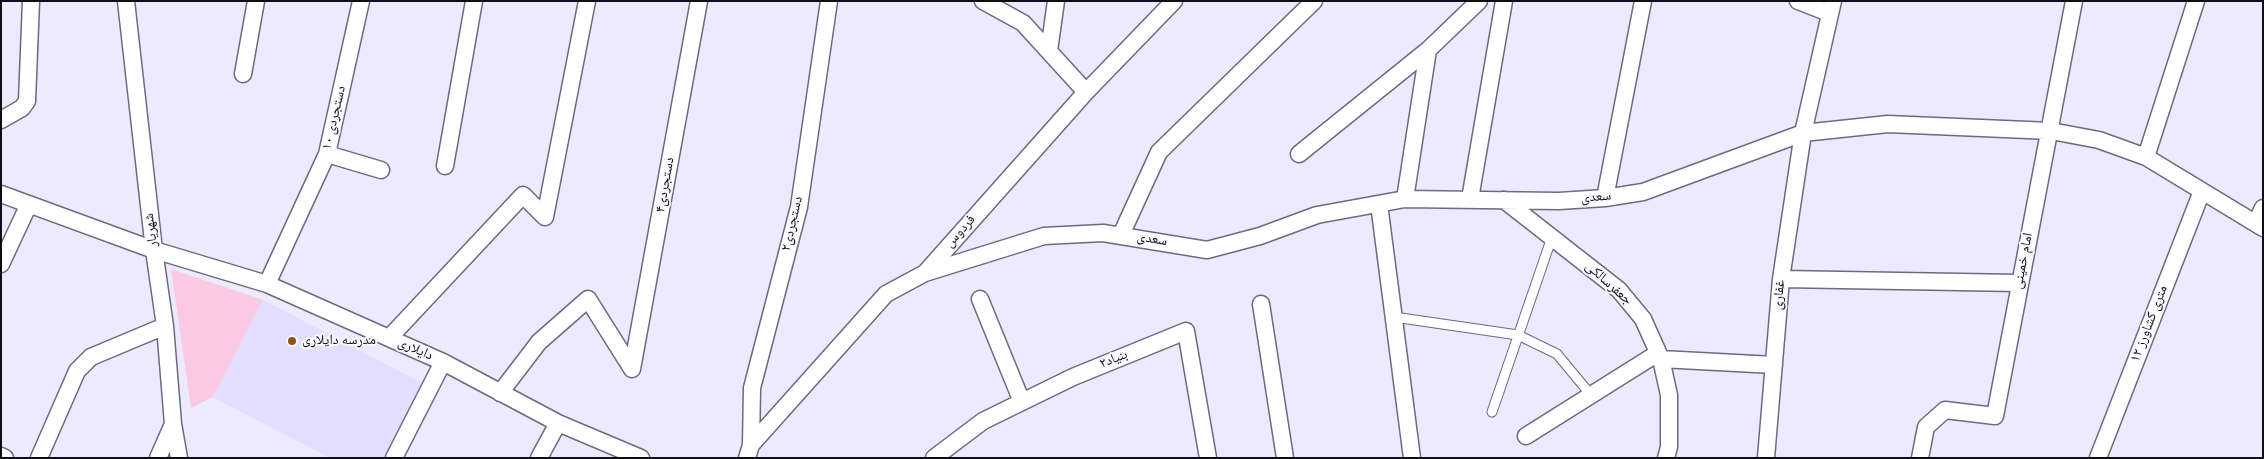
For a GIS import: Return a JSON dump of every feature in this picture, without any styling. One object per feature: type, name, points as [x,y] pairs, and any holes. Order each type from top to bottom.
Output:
[{"type":"street","points":[[1,120],[22,108],[27,101],[30,1]]},
{"type":"street","name":"شهریار","points":[[126,1],[154,250],[165,326],[173,424],[180,458]]},
{"type":"street","points":[[243,74],[256,1]]},
{"type":"street","name":"دستجردی ۱۰","points":[[267,284],[327,154],[361,1]]},
{"type":"street","points":[[445,166],[474,1]]},
{"type":"street","points":[[389,338],[523,195],[545,217],[587,1]]},
{"type":"street","name":"دستجردی۴","points":[[500,393],[539,342],[588,299],[632,369],[699,1]]},
{"type":"street","name":"دستجردی۲","points":[[752,453],[752,388],[799,207],[829,1]]},
{"type":"street","points":[[983,1],[1024,23],[1086,92]]},
{"type":"street","points":[[1049,51],[1056,1]]},
{"type":"street","name":"فردوس","points":[[752,453],[886,294],[925,273],[1086,92],[1174,1]]},
{"type":"street","points":[[1121,235],[1159,152],[1314,1]]},
{"type":"street","points":[[1299,154],[1428,50],[1479,1]]},
{"type":"street","points":[[1470,199],[1504,1]]},
{"type":"street","points":[[1605,198],[1643,1]]},
{"type":"street","points":[[1798,1],[1831,7]]},
{"type":"street","name":"امام خمینی","points":[[1920,458],[1926,427],[1945,410],[1995,416],[2019,283],[2051,131],[2074,1]]},
{"type":"street","points":[[2146,157],[2196,1]]},
{"type":"street","name":"غفاری","points":[[1766,458],[1781,278],[1803,133],[1831,7]]},
{"type":"street","points":[[1405,199],[1428,50]]},
{"type":"street","points":[[1803,133],[1888,124],[2051,131],[2099,140],[2146,157],[2260,225],[2263,208]]},
{"type":"street","name":"سعدی","points":[[925,273],[1044,236],[1103,232],[1207,250],[1260,236],[1317,215],[1405,199],[1560,201],[1605,198],[1643,192],[1803,133]]},
{"type":"street","points":[[327,154],[381,170]]},
{"type":"street","name":"۱۲ متری کشاورز","points":[[2098,458],[2202,191]]},
{"type":"street","name":"دایلاری","points":[[1,194],[154,250],[267,284],[443,362],[558,423],[640,458]]},
{"type":"street","name":"جعفرسالکی","points":[[1504,200],[1619,290],[1643,319],[1660,356],[1669,395],[1669,447],[1666,458]]},
{"type":"street","points":[[1,264],[29,204]]},
{"type":"street","points":[[1379,204],[1412,458]]},
{"type":"street","points":[[1781,278],[2019,283]]},
{"type":"street","points":[[980,299],[1022,402]]},
{"type":"street","points":[[1261,304],[1285,458]]},
{"type":"street","points":[[38,458],[77,370],[91,356],[165,326]]},
{"type":"street","name":"بنیاد۲","points":[[934,458],[983,421],[1074,377],[1186,331],[1208,458]]},
{"type":"street","points":[[1526,436],[1591,395],[1660,356],[1774,365]]},
{"type":"street","points":[[394,458],[443,362]]},
{"type":"street","points":[[539,458],[558,423]]},
{"type":"street","points":[[158,458],[173,424]]},
{"type":"lane","points":[[1492,412],[1552,236]]},
{"type":"lane","points":[[1394,317],[1518,335],[1557,354],[1591,395]]},
{"type":"shaded area","points":[[171,269],[263,300],[213,397],[191,408]]},
{"type":"shaded area","name":"مدرسه دایلاری","points":[[263,300],[422,383],[383,458],[330,458],[213,397]]},
{"type":"place","name":"مدرسه دایلاری","points":[[292,341]]}]
